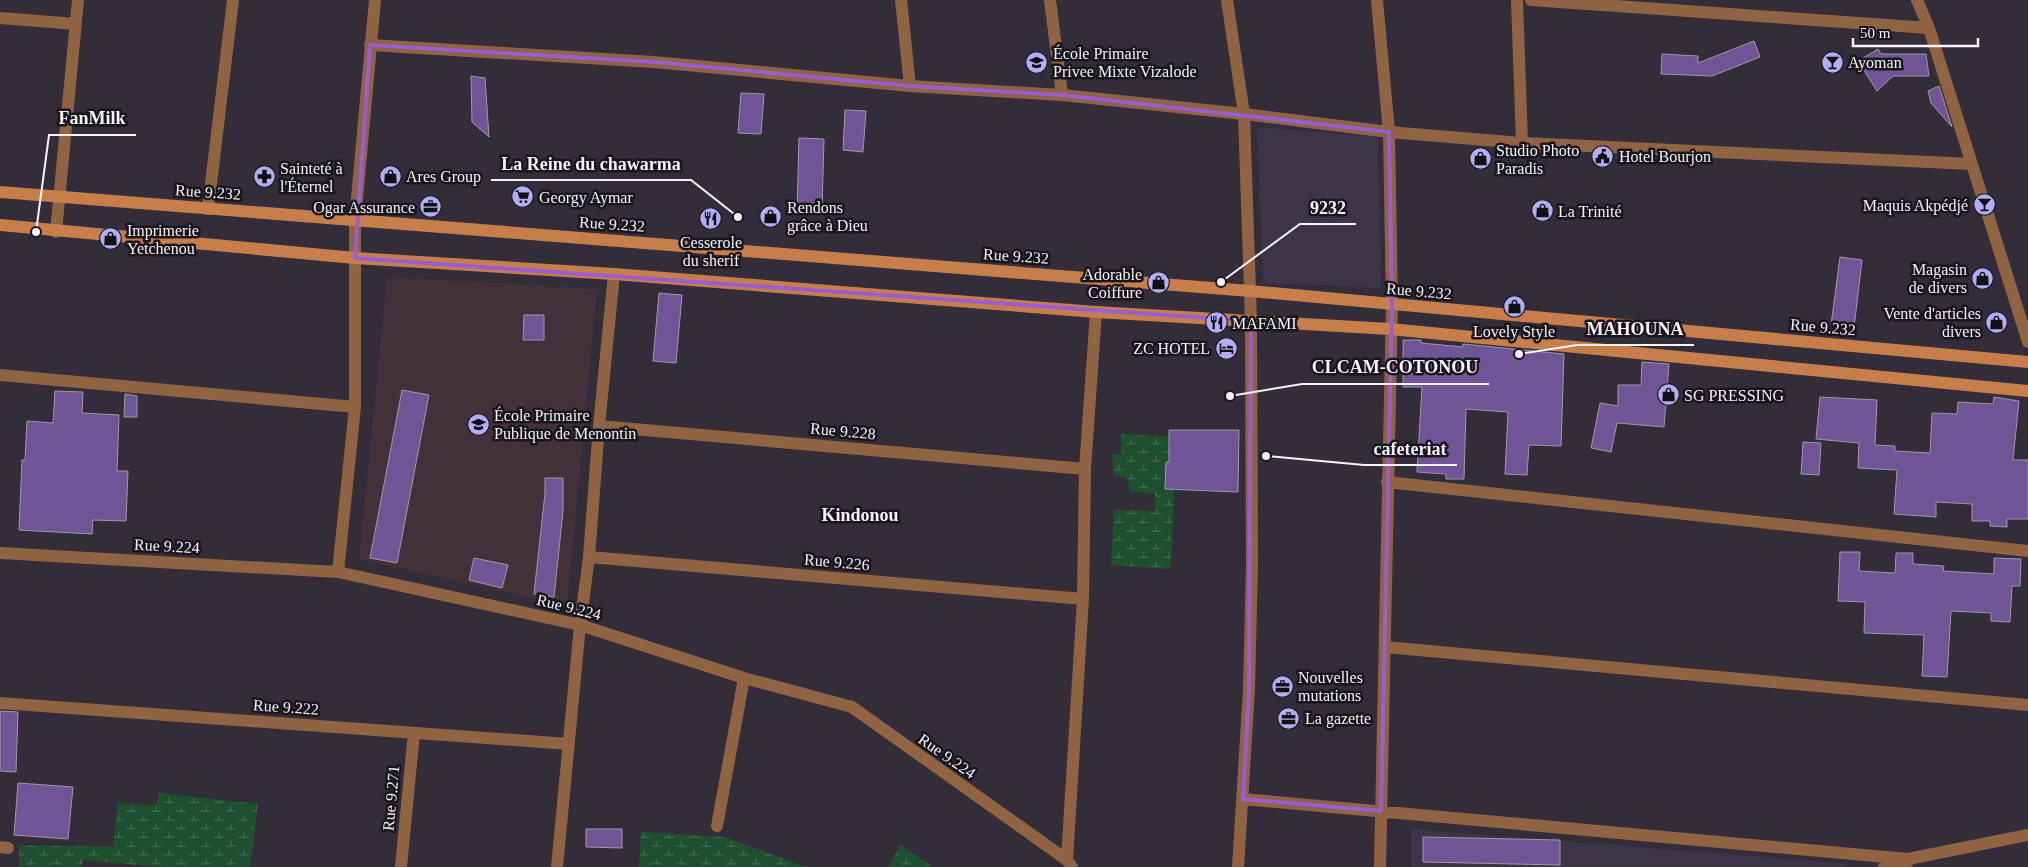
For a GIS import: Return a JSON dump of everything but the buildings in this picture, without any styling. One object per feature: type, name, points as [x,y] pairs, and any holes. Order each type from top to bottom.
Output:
[{"type":"street","points":[[56,232],[78,0]]},
{"type":"street","points":[[208,208],[233,0]]},
{"type":"street","points":[[338,572],[355,407],[355,221],[375,0]]},
{"type":"street","points":[[901,0],[910,86]]},
{"type":"street","points":[[1050,0],[1062,96]]},
{"type":"street","points":[[1227,0],[1244,114],[1251,321],[1252,564],[1249,689],[1238,867]]},
{"type":"street","points":[[1377,0],[1389,132],[1392,304],[1380,867]]},
{"type":"street","points":[[1517,0],[1522,143]]},
{"type":"street","points":[[1531,0],[1929,28]]},
{"type":"street","points":[[1917,0],[1929,28],[2028,342]]},
{"type":"street","points":[[0,18],[76,24]]},
{"type":"street","points":[[370,45],[654,62],[910,86],[1062,96],[1244,114],[1389,132],[1522,143],[1972,164]]},
{"type":"street","name":"Rue 9.232","points":[[0,192],[1250,291],[2028,362]]},
{"type":"street","points":[[0,226],[355,258],[614,274],[1096,312],[1390,329],[2028,391]]},
{"type":"street","points":[[557,867],[580,624],[589,557],[599,426],[614,274]]},
{"type":"street","points":[[1069,864],[1083,599],[1085,469],[1096,312]]},
{"type":"street","points":[[0,375],[355,407]]},
{"type":"street","name":"Rue 9.228","points":[[599,426],[1085,469]]},
{"type":"street","points":[[1387,482],[2028,551]]},
{"type":"street","name":"Rue 9.224","points":[[0,553],[338,572],[580,624],[744,678],[852,708],[1069,864]]},
{"type":"street","name":"Rue 9.226","points":[[589,557],[1083,599]]},
{"type":"street","points":[[1385,647],[2028,705]]},
{"type":"street","points":[[717,826],[744,678]]},
{"type":"street","name":"Rue 9.222","points":[[0,703],[570,744]]},
{"type":"street","name":"Rue 9.271","points":[[401,867],[414,733]]},
{"type":"street","points":[[1243,799],[1907,863]]},
{"type":"street","points":[[1884,867],[2028,835]]},
{"type":"highlighted area","points":[[370,45],[654,62],[910,86],[1062,95],[1389,132],[1392,304],[1381,811],[1243,799],[1249,689],[1251,321],[355,258]]},
{"type":"shaded area","points":[[1257,127],[1378,137],[1381,288],[1263,283]]},
{"type":"shaded area","name":"École Primaire Publique de Menontin","points":[[387,277],[597,289],[567,606],[359,559]]},
{"type":"shaded area","points":[[1411,829],[1851,864],[1840,867],[1411,867]]},
{"type":"green space","points":[[1121,434],[1176,437],[1171,569],[1111,565],[1114,510],[1156,511],[1155,494],[1130,491],[1127,478],[1114,475],[1112,454],[1121,455]]},
{"type":"green space","points":[[159,793],[258,804],[250,867],[156,867],[83,860],[81,867],[19,867],[19,845],[113,847],[118,803],[156,806]]},
{"type":"green space","points":[[641,832],[725,837],[806,867],[639,867]]},
{"type":"green space","points":[[900,845],[933,867],[888,867]]},
{"type":"place","name":"École Primaire Privee Mixte Vizalode","points":[[1037,62]]},
{"type":"place","name":"Ayoman","points":[[1832,62]]},
{"type":"place","name":"Hotel Bourjon","points":[[1603,156]]},
{"type":"place","name":"Studio Photo Paradis","points":[[1480,159]]},
{"type":"place","name":"Ares Group","points":[[390,176]]},
{"type":"place","name":"Sainteté à l'Éternel","points":[[264,177]]},
{"type":"place","name":"Georgy Aymar","points":[[523,197]]},
{"type":"place","name":"Maquis Akpédjé","points":[[1984,205]]},
{"type":"place","name":"Ogar Assurance","points":[[431,207]]},
{"type":"place","name":"La Trinité","points":[[1542,211]]},
{"type":"place","name":"Rendons grâce à Dieu","points":[[771,216]]},
{"type":"place","name":"La Reine du chawarma","points":[[738,217]]},
{"type":"place","name":"Cesserole du sherif","points":[[711,218]]},
{"type":"place","name":"FanMilk","points":[[36,232]]},
{"type":"place","name":"Imprimerie Yetchenou","points":[[111,239]]},
{"type":"place","name":"Magasin de divers","points":[[1983,278]]},
{"type":"place","name":"9232","points":[[1221,282]]},
{"type":"place","name":"Adorable Coiffure","points":[[1158,283]]},
{"type":"place","name":"Lovely Style","points":[[1514,307]]},
{"type":"place","name":"Vente d'articles divers","points":[[1997,322]]},
{"type":"place","name":"MAFAMI","points":[[1216,323]]},
{"type":"place","name":"ZC HOTEL","points":[[1226,348]]},
{"type":"place","name":"MAHOUNA","points":[[1519,354]]},
{"type":"place","name":"SG PRESSING","points":[[1668,395]]},
{"type":"place","name":"CLCAM-COTONOU","points":[[1230,396]]},
{"type":"place","name":"École Primaire Publique de Menontin","points":[[478,424]]},
{"type":"place","name":"cafeteriat","points":[[1266,456]]},
{"type":"place","name":"Nouvelles mutations","points":[[1282,686]]},
{"type":"place","name":"La gazette","points":[[1289,718]]},
{"type":"district","name":"Kindonou","points":[[860,515]]}]
